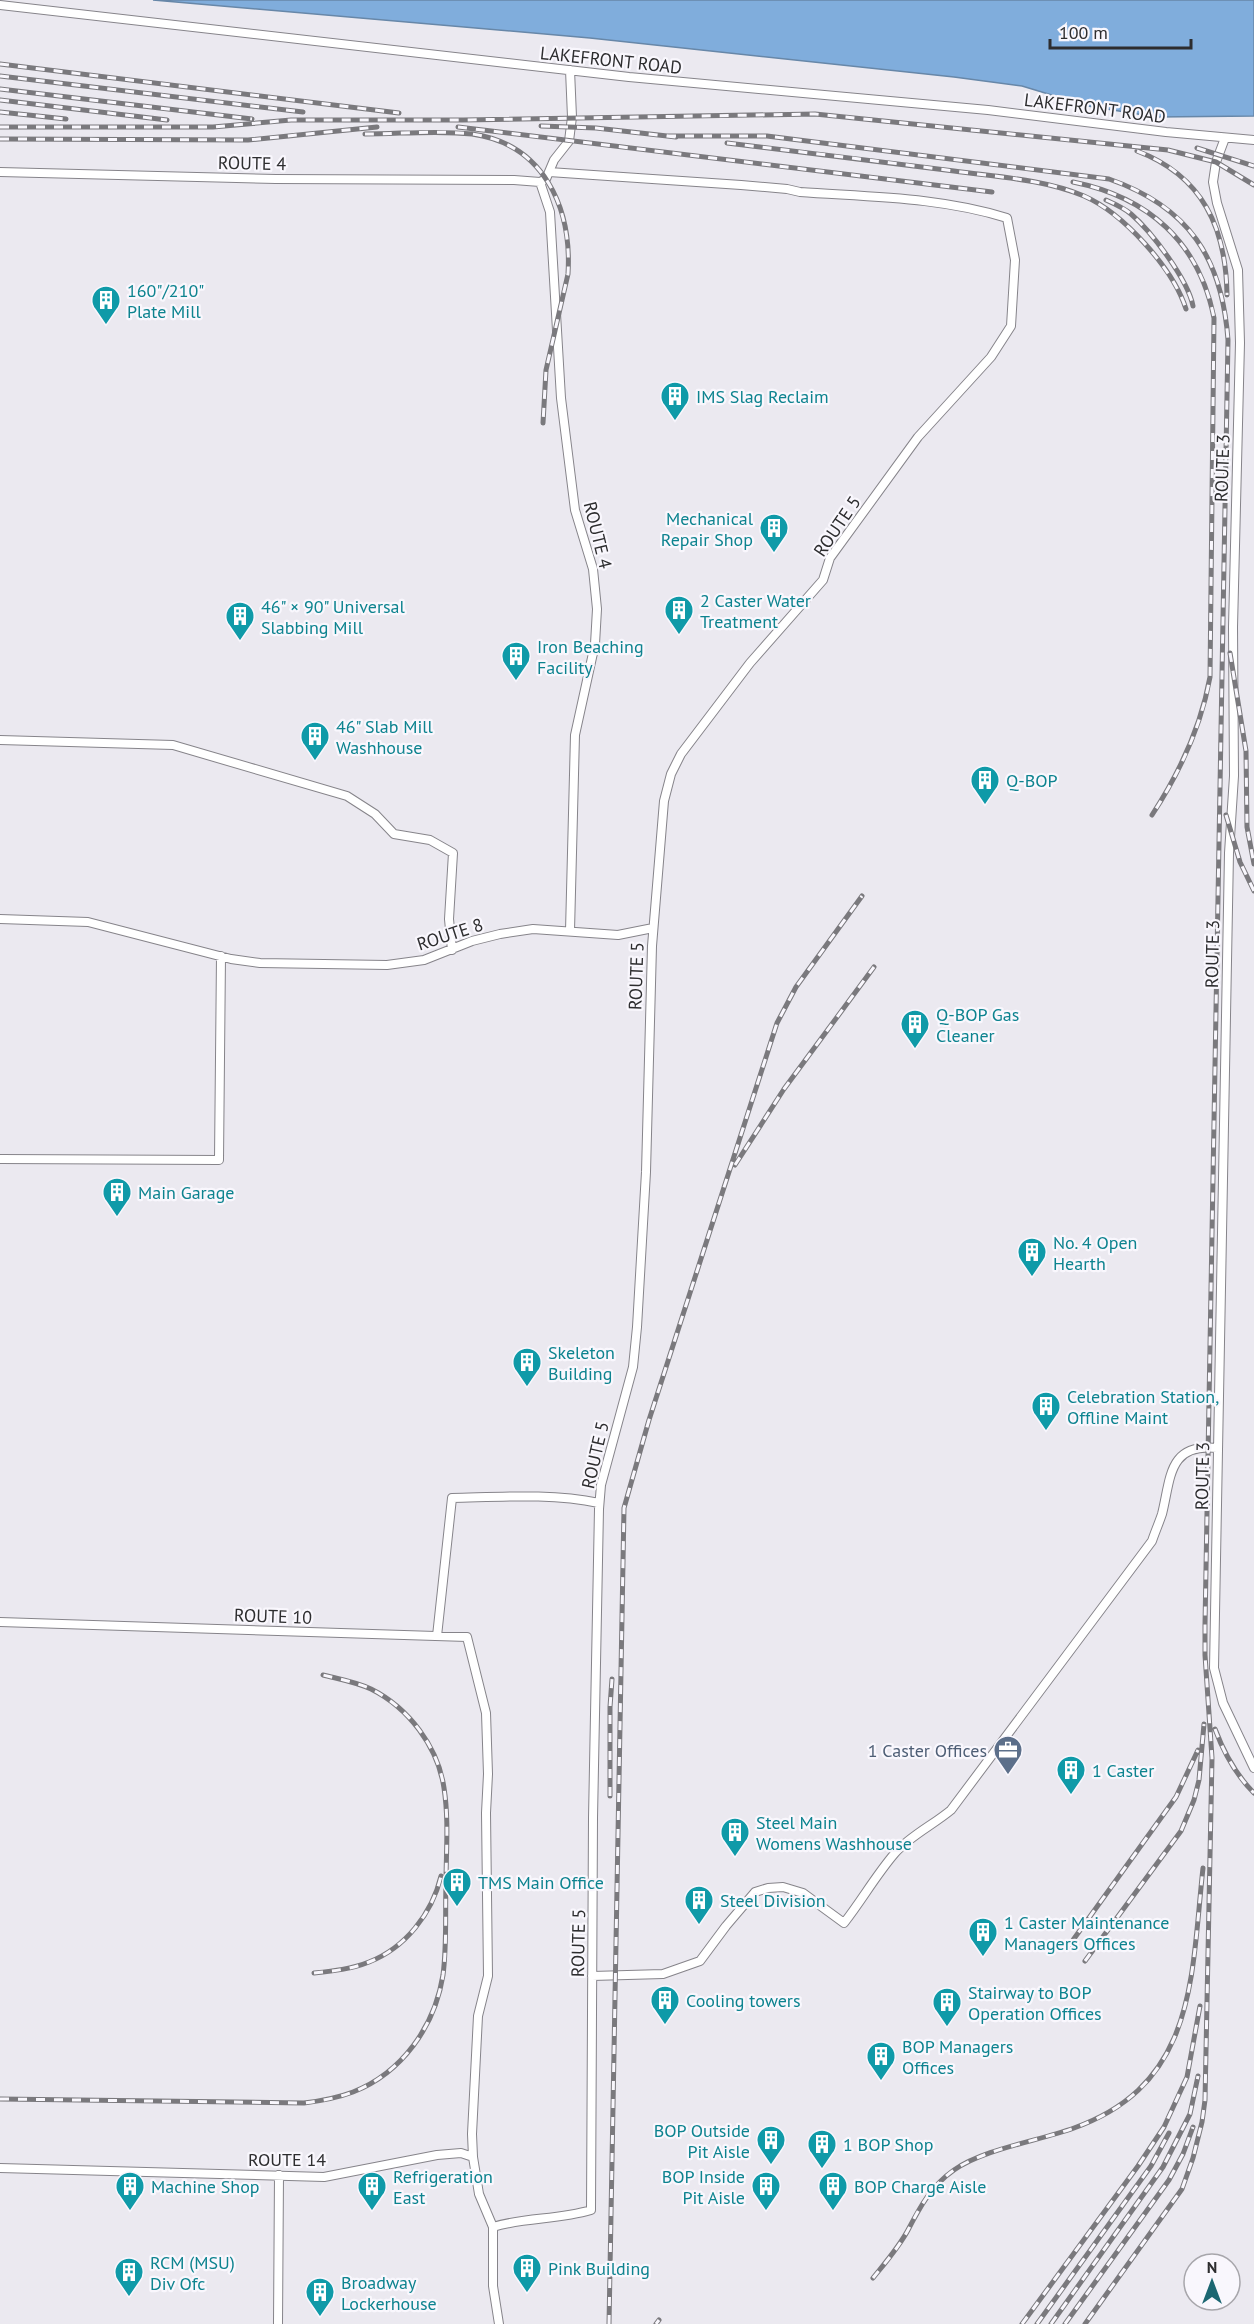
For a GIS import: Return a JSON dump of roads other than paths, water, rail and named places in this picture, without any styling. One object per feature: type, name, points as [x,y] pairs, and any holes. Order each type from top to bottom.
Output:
[{"type":"street","name":"LAKEFRONT ROAD","points":[[0,5],[570,70],[988,110],[1254,140]]},
{"type":"street","points":[[540,182],[546,179],[554,160],[569,141],[573,117],[570,70]]},
{"type":"street","name":"ROUTE 3","points":[[1223,138],[1213,182],[1217,203],[1238,270],[1240,343],[1233,627],[1234,776],[1229,853],[1214,1668],[1223,1702],[1254,1768]]},
{"type":"street","name":"ROUTE 4","points":[[0,172],[276,179],[540,182],[550,212],[561,398],[573,498],[593,569],[597,609],[595,644],[575,735],[570,931]]},
{"type":"street","name":"ROUTE 5","points":[[493,2227],[510,2222],[568,2217],[591,2210],[599,1503],[603,1474],[633,1367],[638,1327],[653,928],[664,801],[671,774],[681,754],[750,663],[823,580],[830,558],[918,436],[991,357],[1011,326],[1015,260],[1006,218],[976,208],[895,198],[800,192],[759,186],[549,172]]},
{"type":"street","points":[[0,740],[173,745],[347,796],[375,814],[394,834],[430,840],[453,853],[449,919],[452,950]]},
{"type":"street","name":"ROUTE 8","points":[[0,919],[88,922],[221,956],[260,963],[387,965],[424,960],[472,941],[533,929],[618,935],[653,928]]},
{"type":"street","points":[[0,1159],[219,1160],[221,956]]},
{"type":"street","points":[[592,1976],[663,1974],[700,1961],[726,1926],[756,1892],[768,1888],[783,1887],[802,1893],[844,1923],[895,1853],[951,1810],[1152,1541],[1162,1514],[1172,1470],[1179,1457],[1191,1450],[1217,1448]]},
{"type":"street","points":[[437,1636],[452,1498],[530,1497],[580,1499],[599,1503]]},
{"type":"street","name":"ROUTE 10","points":[[0,1622],[467,1637],[486,1713],[488,1774],[486,1857],[488,1976],[478,2016],[472,2134],[473,2157]]},
{"type":"street","name":"ROUTE 14","points":[[0,2168],[324,2177],[437,2155],[461,2153],[473,2157]]},
{"type":"street","points":[[473,2157],[478,2194],[493,2227],[493,2286],[499,2324]]},
{"type":"street","points":[[278,2324],[279,2175]]},
{"type":"water","points":[[153,0],[1254,0],[1254,116],[1156,117],[1088,106],[1022,86],[954,77],[590,38]]},
{"type":"railway","points":[[0,64],[399,113]]},
{"type":"railway","points":[[0,76],[303,112]]},
{"type":"railway","points":[[0,89],[252,119]]},
{"type":"railway","points":[[0,100],[167,120]]},
{"type":"railway","points":[[0,112],[66,119]]},
{"type":"railway","points":[[0,127],[213,127],[291,120],[463,120],[815,114],[1168,150],[1216,162],[1254,185]]},
{"type":"railway","points":[[541,126],[596,128],[676,137]]},
{"type":"railway","points":[[0,139],[248,140],[377,127]]},
{"type":"railway","points":[[458,127],[992,192]]},
{"type":"railway","points":[[365,134],[459,133],[497,140],[518,151],[535,165],[548,183],[558,203],[565,226],[568,274],[546,370],[543,423]]},
{"type":"railway","points":[[667,136],[767,136],[1109,179],[1160,204],[1196,239],[1209,260],[1218,284],[1224,311],[1228,340],[1205,1625],[1212,1758],[1205,2100],[1193,2158],[1182,2189],[1085,2324]]},
{"type":"railway","points":[[727,143],[1003,177],[1068,190],[1084,196],[1115,215],[1145,243],[1170,276],[1186,309]]},
{"type":"railway","points":[[1197,148],[1254,166]]},
{"type":"railway","points":[[1137,151],[1160,162],[1179,175],[1206,207],[1222,248],[1227,295]]},
{"type":"railway","points":[[1073,182],[1125,199],[1166,227],[1183,246],[1196,267],[1207,291],[1214,318],[1210,677],[1201,714],[1188,749],[1152,815]]},
{"type":"railway","points":[[1106,200],[1128,212],[1149,232],[1177,270],[1193,306]]},
{"type":"railway","points":[[1230,653],[1246,751],[1247,827],[1254,864]]},
{"type":"railway","points":[[1226,815],[1240,862],[1254,891]]},
{"type":"railway","points":[[609,2324],[624,1508],[649,1420],[777,1023],[796,987],[862,896]]},
{"type":"railway","points":[[735,1165],[784,1089],[874,967]]},
{"type":"railway","points":[[0,2099],[304,2103],[341,2096],[371,2084],[387,2073],[413,2046],[432,2012],[443,1975],[447,1824],[446,1800],[441,1773],[420,1730],[398,1707],[371,1689],[323,1675]]},
{"type":"railway","points":[[610,1796],[612,1679]]},
{"type":"railway","points":[[1085,1961],[1181,1831],[1194,1800],[1199,1780],[1204,1724]]},
{"type":"railway","points":[[1215,1729],[1231,1763],[1254,1793]]},
{"type":"railway","points":[[1068,1947],[1176,1797],[1198,1750]]},
{"type":"railway","points":[[873,2278],[892,2255],[927,2197],[954,2170],[980,2156],[1074,2128],[1114,2109],[1144,2084],[1166,2055],[1180,2022],[1189,1987],[1195,1948],[1203,1868]]},
{"type":"railway","points":[[314,1973],[363,1964],[394,1948],[405,1939],[424,1916],[441,1876]]},
{"type":"railway","points":[[1022,2324],[1164,2127],[1187,2077],[1200,2006]]},
{"type":"railway","points":[[1051,2324],[1163,2167],[1190,2114],[1198,2076]]},
{"type":"railway","points":[[1065,2324],[1169,2180],[1183,2154],[1193,2127]]},
{"type":"railway","points":[[1037,2324],[1151,2166],[1169,2133]]},
{"type":"railway","points":[[656,2324],[659,2320]]},
{"type":"place","name":"160\"/210\" Plate Mill","points":[[106,326]]},
{"type":"place","name":"IMS Slag Reclaim","points":[[675,422]]},
{"type":"place","name":"Mechanical Repair Shop","points":[[774,554]]},
{"type":"place","name":"2 Caster Water Treatment","points":[[679,636]]},
{"type":"place","name":"46\" × 90\" Universal Slabbing Mill","points":[[240,642]]},
{"type":"place","name":"Iron Beaching Facility","points":[[516,682]]},
{"type":"place","name":"46\" Slab Mill Washhouse","points":[[315,762]]},
{"type":"place","name":"Q-BOP","points":[[985,806]]},
{"type":"place","name":"Q-BOP Gas Cleaner","points":[[915,1050]]},
{"type":"place","name":"Main Garage","points":[[117,1218]]},
{"type":"place","name":"No. 4 Open Hearth","points":[[1032,1278]]},
{"type":"place","name":"Skeleton Building","points":[[527,1388]]},
{"type":"place","name":"Celebration Station, Offline Maint","points":[[1046,1432]]},
{"type":"place","name":"1 Caster Offices","points":[[1008,1776]]},
{"type":"place","name":"1 Caster","points":[[1071,1796]]},
{"type":"place","name":"Steel Main Womens Washhouse","points":[[735,1858]]},
{"type":"place","name":"TMS Main Office","points":[[457,1908]]},
{"type":"place","name":"Steel Division","points":[[699,1926]]},
{"type":"place","name":"1 Caster Maintenance Managers Offices","points":[[983,1958]]},
{"type":"place","name":"Cooling towers","points":[[665,2026]]},
{"type":"place","name":"Stairway to BOP Operation Offices","points":[[947,2028]]},
{"type":"place","name":"BOP Managers Offices","points":[[881,2082]]},
{"type":"place","name":"BOP Outside Pit Aisle","points":[[771,2166]]},
{"type":"place","name":"1 BOP Shop","points":[[822,2170]]},
{"type":"place","name":"Machine Shop","points":[[130,2212]]},
{"type":"place","name":"Refrigeration East","points":[[372,2212]]},
{"type":"place","name":"BOP Inside Pit Aisle","points":[[766,2212]]},
{"type":"place","name":"BOP Charge Aisle","points":[[833,2212]]},
{"type":"place","name":"Pink Building","points":[[527,2294]]},
{"type":"place","name":"RCM (MSU) Div Ofc","points":[[129,2298]]},
{"type":"place","name":"Broadway Lockerhouse","points":[[320,2318]]}]
